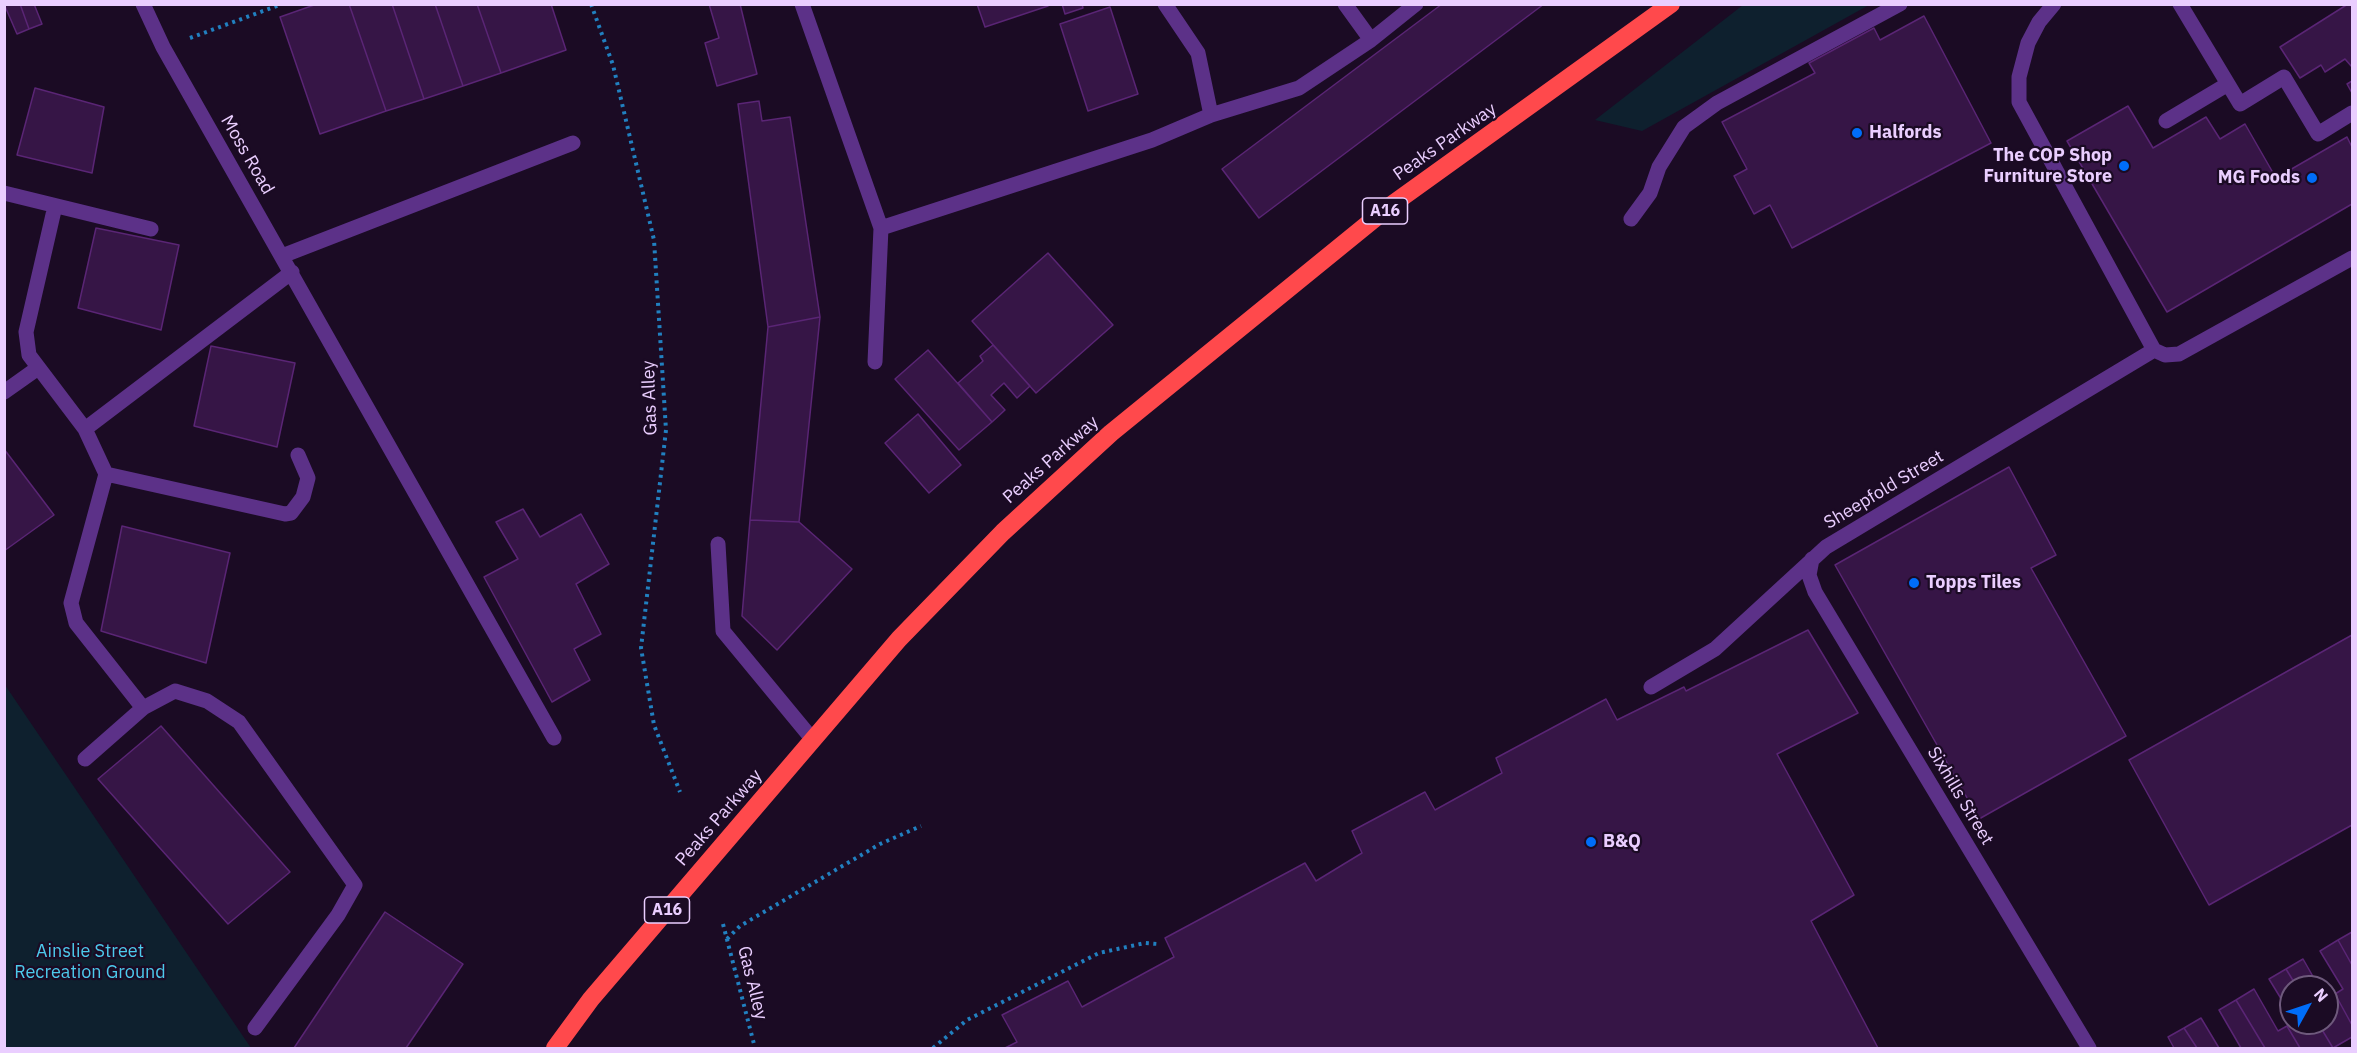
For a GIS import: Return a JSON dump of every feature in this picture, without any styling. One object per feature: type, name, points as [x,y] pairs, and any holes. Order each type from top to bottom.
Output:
[{"type":"highway","name":"Peaks Parkway","points":[[555,1048],[591,999],[900,639],[1003,532],[1111,433],[1390,206],[1671,4]]},
{"type":"street","name":"Moss Road","points":[[143,4],[163,47],[321,322],[554,738]]},
{"type":"street","points":[[802,4],[881,228],[875,362]]},
{"type":"street","points":[[1165,4],[1198,53],[1211,116]]},
{"type":"street","points":[[1345,4],[1371,40]]},
{"type":"street","points":[[881,228],[1152,140],[1211,116],[1299,88],[1371,40],[1416,4]]},
{"type":"street","points":[[1630,219],[1650,193],[1659,167],[1684,127],[1717,103],[1900,4]]},
{"type":"street","points":[[2054,4],[2039,22],[2028,43],[2019,77],[2019,102],[2160,353]]},
{"type":"street","points":[[2180,4],[2240,104],[2284,78],[2318,134],[2352,113]]},
{"type":"street","points":[[2166,121],[2228,84]]},
{"type":"street","points":[[282,255],[573,143]]},
{"type":"street","points":[[4,193],[151,229]]},
{"type":"street","points":[[55,206],[26,332],[29,355],[85,429],[106,474],[71,603],[76,623],[143,708]]},
{"type":"street","name":"Sheepfold Street","points":[[1651,687],[1715,648],[1826,547],[2160,353],[2180,354],[2352,258]]},
{"type":"street","points":[[85,429],[291,272]]},
{"type":"street","points":[[4,392],[38,368]]},
{"type":"street","points":[[106,474],[285,514],[291,513],[303,497],[308,478],[298,455]]},
{"type":"street","points":[[718,544],[723,631],[813,740]]},
{"type":"street","name":"Sixhills Street","points":[[1812,560],[1809,575],[1815,592],[2089,1048]]},
{"type":"street","points":[[85,759],[143,708],[175,691],[207,701],[238,722],[355,885],[338,915],[255,1028]]},
{"type":"path","points":[[163,47],[282,4]]},
{"type":"path","name":"Gas Alley","points":[[591,4],[613,65],[654,240],[666,430],[641,648],[654,724],[680,792]]},
{"type":"path","points":[[727,939],[740,926],[860,856],[921,826]]},
{"type":"path","name":"Gas Alley","points":[[723,924],[755,1048]]},
{"type":"path","points":[[933,1048],[968,1020],[1099,953],[1145,943],[1158,944]]},
{"type":"green space","points":[[1743,5],[1869,5],[1642,131],[1595,120]]},
{"type":"green space","name":"Ainslie Street Recreation Ground","points":[[5,685],[251,1048],[5,1048]]},
{"type":"building","points":[[4,4],[20,4],[29,29],[17,34]]},
{"type":"building","points":[[20,4],[34,4],[42,24],[29,29]]},
{"type":"building","points":[[317,4],[349,4],[386,111],[320,134],[280,17]]},
{"type":"building","points":[[349,4],[392,4],[424,99],[386,111]]},
{"type":"building","points":[[392,4],[435,4],[463,86],[424,99]]},
{"type":"building","points":[[435,4],[477,4],[501,73],[463,86]]},
{"type":"building","points":[[477,4],[551,4],[566,50],[501,73]]},
{"type":"building","points":[[709,4],[740,4],[757,74],[717,86],[705,43],[719,38]]},
{"type":"building","points":[[977,4],[1048,4],[1048,6],[985,27]]},
{"type":"building","points":[[1062,4],[1082,4],[1083,8],[1065,14]]},
{"type":"building","points":[[1442,4],[1544,4],[1259,218],[1222,169]]},
{"type":"building","points":[[2348,4],[2352,4],[2352,67],[2345,59],[2325,72],[2321,65],[2300,78],[2280,47]]},
{"type":"building","points":[[1110,7],[1138,94],[1088,111],[1060,24]]},
{"type":"building","name":"Halfords","points":[[1924,16],[1991,143],[1792,248],[1770,205],[1754,214],[1734,176],[1747,169],[1722,122],[1815,73],[1809,63],[1874,28],[1880,40]]},
{"type":"building","points":[[2352,81],[2352,93],[2347,84]]},
{"type":"building","points":[[35,88],[104,107],[92,173],[17,155]]},
{"type":"building","points":[[759,101],[762,121],[790,117],[820,317],[768,327],[738,104]]},
{"type":"building","points":[[2128,106],[2153,148],[2206,117],[2220,139],[2245,124],[2276,178],[2347,137],[2352,147],[2352,204],[2167,312],[2067,141]]},
{"type":"building","points":[[96,228],[179,245],[161,330],[78,308]]},
{"type":"building","points":[[1048,253],[1113,325],[1036,393],[972,321]]},
{"type":"building","points":[[820,317],[799,522],[750,520],[768,327]]},
{"type":"building","points":[[993,345],[1030,386],[1017,398],[1004,383],[991,395],[1005,410],[992,422],[958,383],[983,361],[980,356]]},
{"type":"building","points":[[211,346],[295,363],[277,447],[194,426]]},
{"type":"building","points":[[928,350],[992,422],[959,450],[895,379]]},
{"type":"building","points":[[918,414],[961,465],[929,493],[885,443]]},
{"type":"building","points":[[4,449],[54,515],[4,551]]},
{"type":"building","points":[[2009,467],[2056,555],[2031,568],[2126,736],[1979,819],[1835,565]]},
{"type":"building","points":[[523,509],[540,537],[581,514],[609,564],[576,584],[601,634],[574,649],[590,680],[552,702],[484,577],[518,559],[496,522]]},
{"type":"building","points":[[750,520],[799,522],[852,569],[777,650],[742,616]]},
{"type":"building","points":[[122,526],[230,553],[206,663],[101,631]]},
{"type":"building","name":"B&Q","points":[[1808,630],[1858,713],[1777,754],[1854,895],[1811,921],[1878,1048],[1005,1048],[1017,1042],[1002,1015],[1068,981],[1082,1007],[1174,957],[1165,938],[1305,863],[1316,881],[1362,853],[1352,831],[1425,792],[1435,810],[1502,773],[1496,758],[1606,699],[1617,720],[1684,687],[1686,691]]},
{"type":"building","points":[[2352,635],[2352,825],[2209,905],[2129,760]]},
{"type":"building","points":[[161,726],[290,872],[228,924],[98,779]]},
{"type":"building","points":[[385,912],[463,964],[406,1048],[294,1048]]},
{"type":"building","points":[[2352,932],[2352,965],[2338,940]]},
{"type":"building","points":[[2338,940],[2352,965],[2352,1025],[2339,1001],[2339,992],[2343,989],[2339,982],[2339,975],[2335,975],[2320,951]]},
{"type":"building","points":[[2303,959],[2312,975],[2290,975],[2286,969]]},
{"type":"building","points":[[2286,969],[2290,975],[2279,975],[2279,995],[2269,979]]},
{"type":"building","points":[[2254,989],[2279,1030],[2279,1035],[2292,1035],[2300,1048],[2265,1048],[2236,1000]]},
{"type":"building","points":[[2236,1000],[2265,1048],[2241,1048],[2219,1010]]},
{"type":"building","points":[[2339,1001],[2352,1025],[2352,1037],[2333,1048],[2325,1035],[2339,1035]]},
{"type":"building","points":[[2201,1018],[2219,1048],[2197,1048],[2184,1028]]},
{"type":"building","points":[[2184,1028],[2197,1048],[2174,1048],[2168,1037]]},
{"type":"building","points":[[2292,1035],[2325,1035],[2333,1048],[2300,1048]]},
{"type":"place","name":"Halfords","points":[[1857,133]]},
{"type":"place","name":"The COP Shop Furniture Store","points":[[2124,166]]},
{"type":"place","name":"MG Foods","points":[[2312,178]]},
{"type":"place","name":"Topps Tiles","points":[[1914,583]]},
{"type":"place","name":"B&Q","points":[[1591,842]]}]
